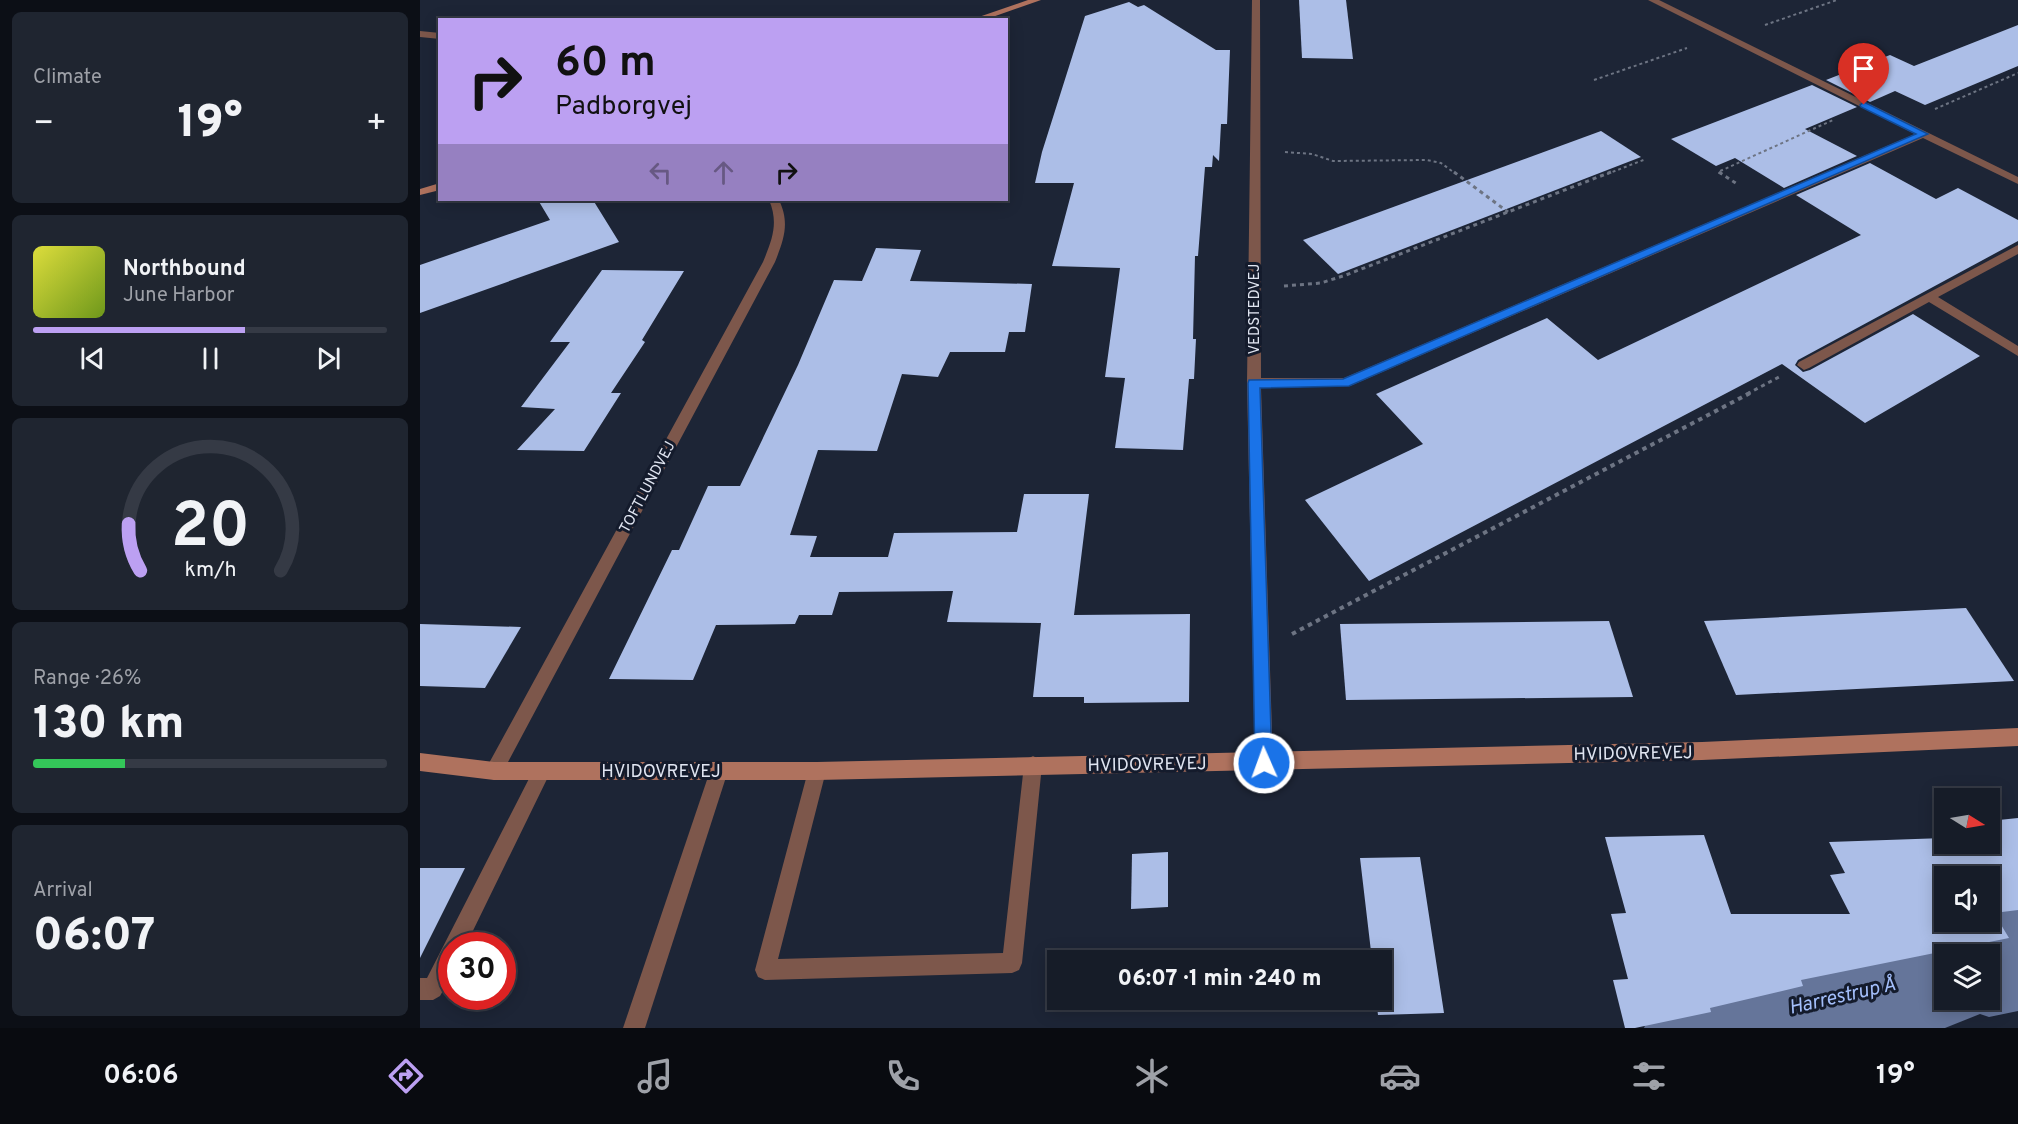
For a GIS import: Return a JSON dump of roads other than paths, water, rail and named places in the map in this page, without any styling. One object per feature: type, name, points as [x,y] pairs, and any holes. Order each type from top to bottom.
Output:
[{"type":"street","points":[[980,18],[1037,0]]},
{"type":"street","name":"VEDSTEDVEJ","points":[[1256,0],[1254,383],[1264,763]]},
{"type":"street","points":[[1652,0],[2018,181]]},
{"type":"street","points":[[420,34],[438,36]]},
{"type":"street","points":[[1254,383],[1345,383],[1923,134]]},
{"type":"street","points":[[420,192],[438,187]]},
{"type":"street","name":"TOFTLUNDVEJ","points":[[494,771],[769,262],[780,234],[782,215],[775,201]]},
{"type":"street","points":[[1804,364],[2018,249]]},
{"type":"street","points":[[1929,297],[2018,352]]},
{"type":"street","name":"HVIDOVREVEJ","points":[[420,762],[494,771],[817,771],[1033,765],[1264,763],[1702,751],[2018,737]]},
{"type":"street","points":[[817,771],[765,970],[1012,963],[1033,765]]},
{"type":"street","points":[[462,932],[542,771]]},
{"type":"street","points":[[634,1028],[719,771]]},
{"type":"street","points":[[420,989],[433,989],[438,979]]},
{"type":"waterway","name":"Harrestrup Å","points":[[2000,958],[2018,954]]},
{"type":"waterway","name":"Harrestrup Å","points":[[1704,1028],[1934,973]]}]
